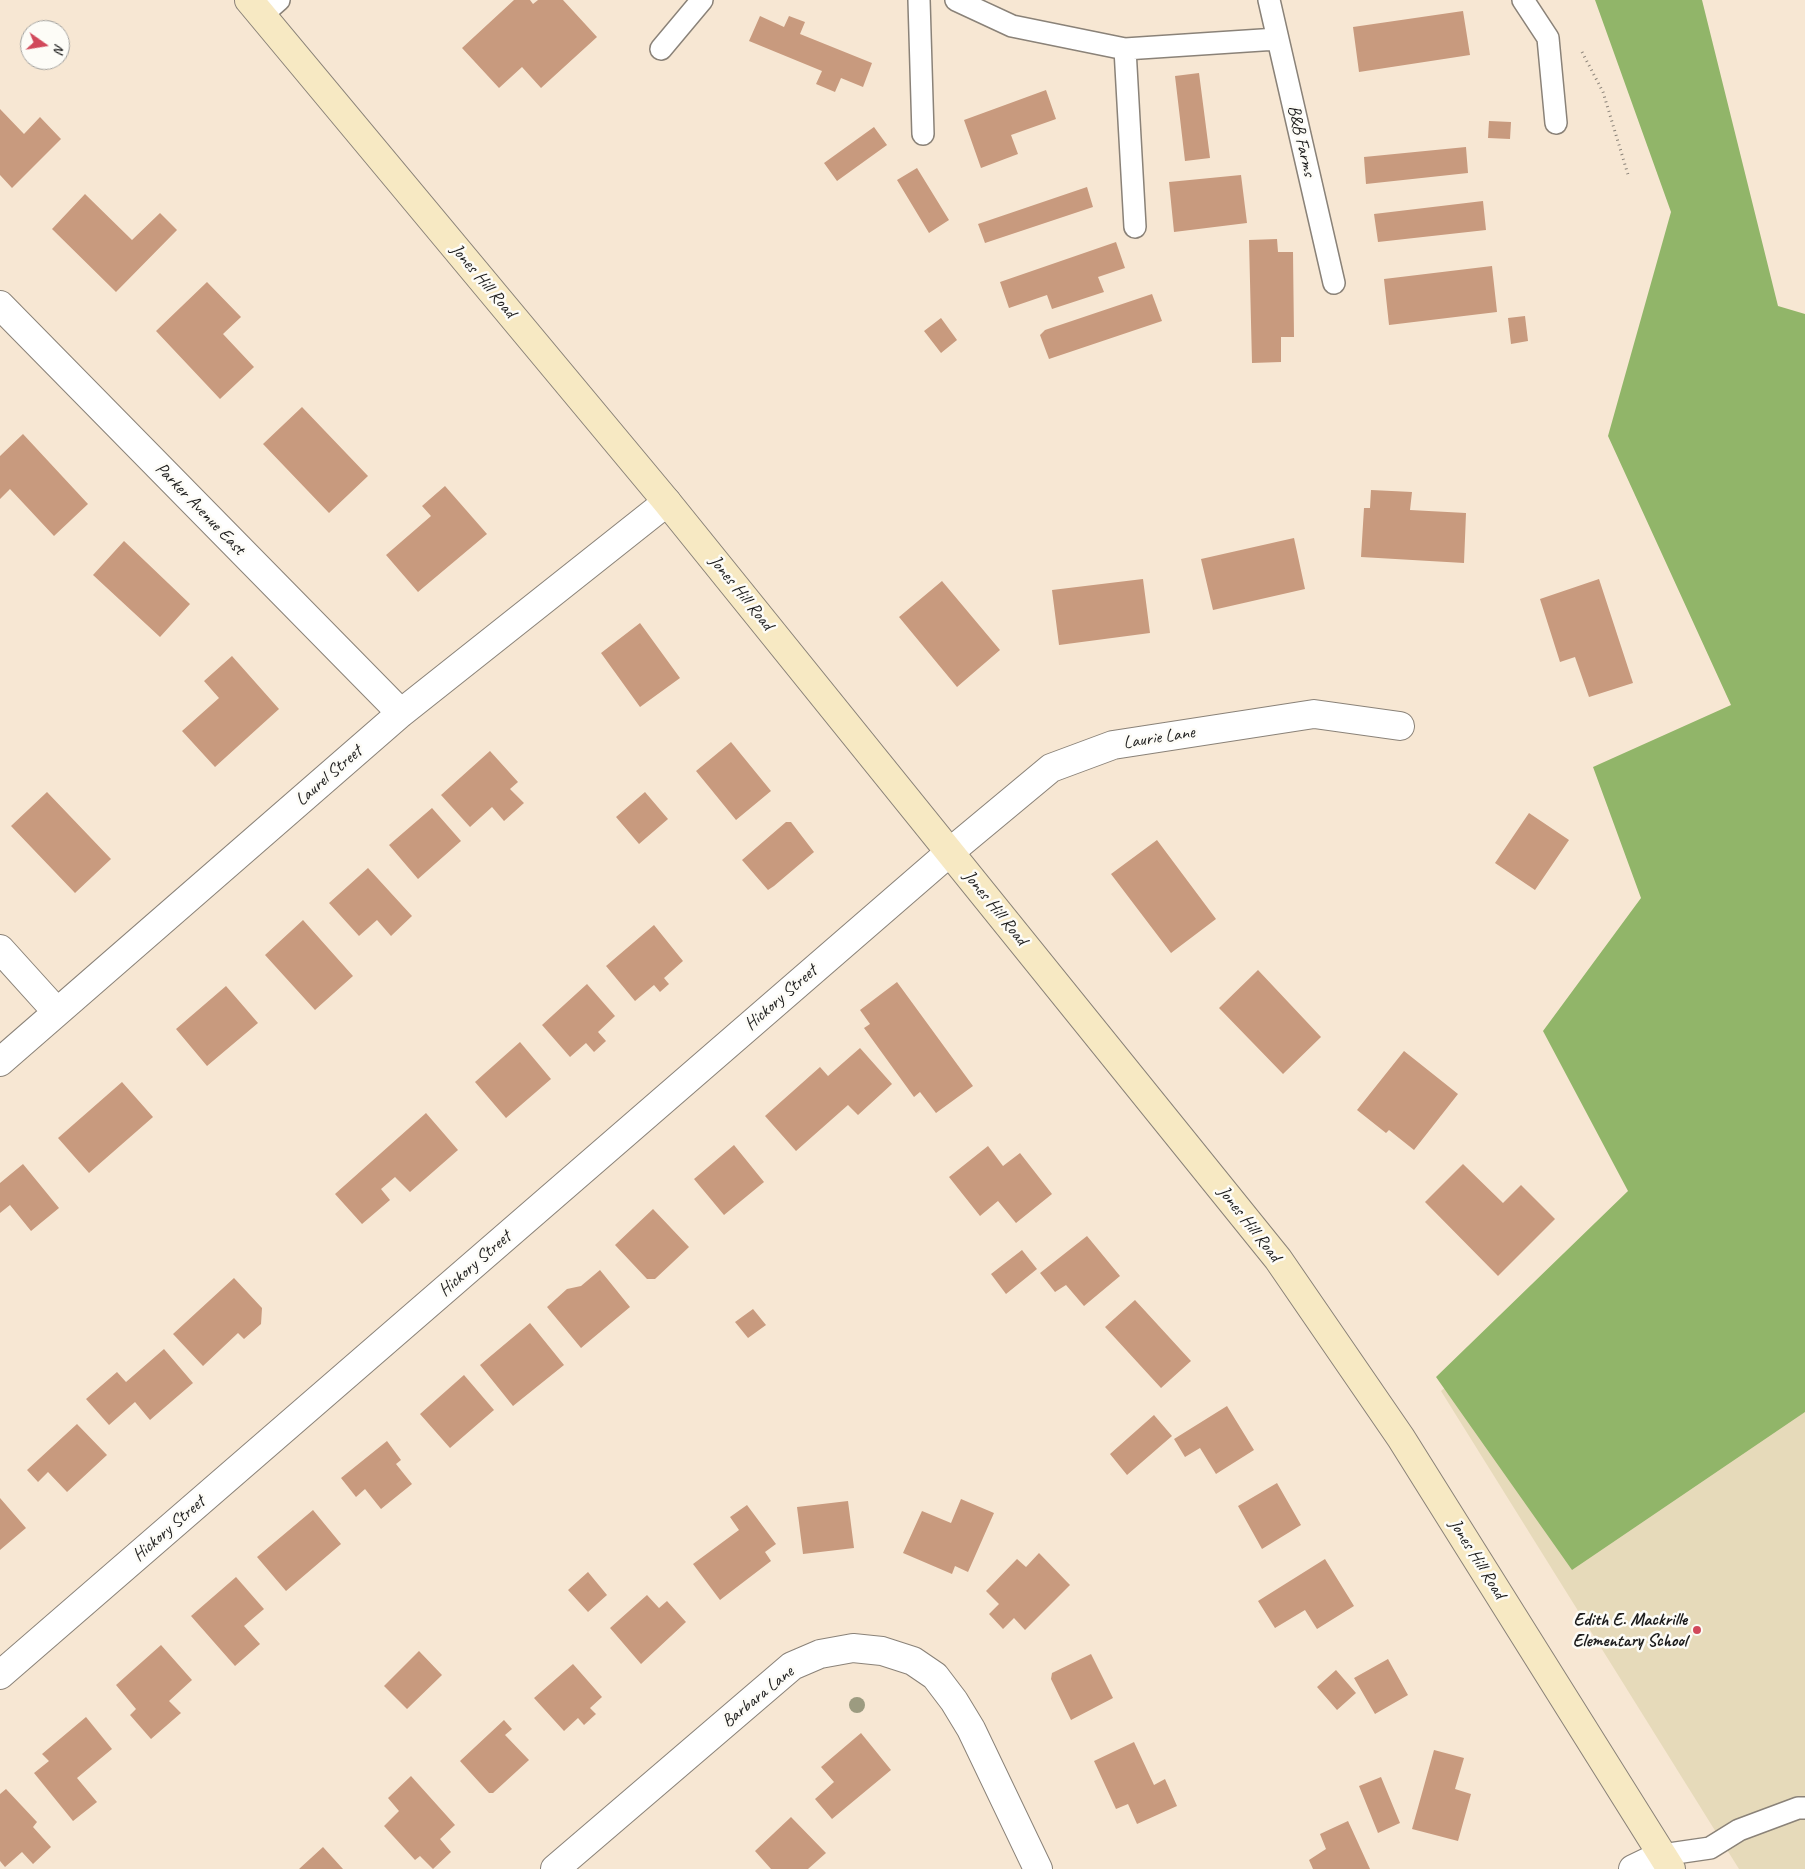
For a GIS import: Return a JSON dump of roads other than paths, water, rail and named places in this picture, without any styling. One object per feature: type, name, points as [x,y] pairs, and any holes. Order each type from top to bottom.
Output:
[{"type":"main road","name":"Jones Hill Road","points":[[264,5],[1278,1259],[1401,1438],[1666,1862]]},
{"type":"street","name":"Parker Avenue East","points":[[0,305],[401,713]]},
{"type":"street","name":"Laurel Street","points":[[0,1062],[401,713],[667,502]]},
{"type":"street","name":"Laurie Lane","points":[[950,852],[1051,768],[1113,745],[1314,714],[1400,726]]},
{"type":"street","name":"Hickory Street","points":[[0,1675],[950,852]]},
{"type":"street","points":[[0,949],[57,1012]]},
{"type":"street","name":"Barbara Lane","points":[[555,1869],[792,1666],[820,1654],[853,1648],[882,1651],[913,1661],[936,1676],[971,1729],[1038,1869]]},
{"type":"street","points":[[1633,1869],[1666,1862]]},
{"type":"lane","points":[[661,49],[702,0]]},
{"type":"lane","points":[[919,0],[922,134]]},
{"type":"lane","points":[[956,0],[1012,26],[1124,49],[1277,39]]},
{"type":"lane","points":[[1523,0],[1548,38],[1556,123]]},
{"type":"lane","name":"B&B Farms","points":[[1275,3],[1277,39],[1334,283]]},
{"type":"lane","points":[[1124,49],[1135,226]]},
{"type":"lane","points":[[1666,1862],[1710,1848],[1739,1830],[1798,1808],[1805,1808]]},
{"type":"place","name":"Edith E. Mackrille Elementary School","points":[[1697,1630]]}]
